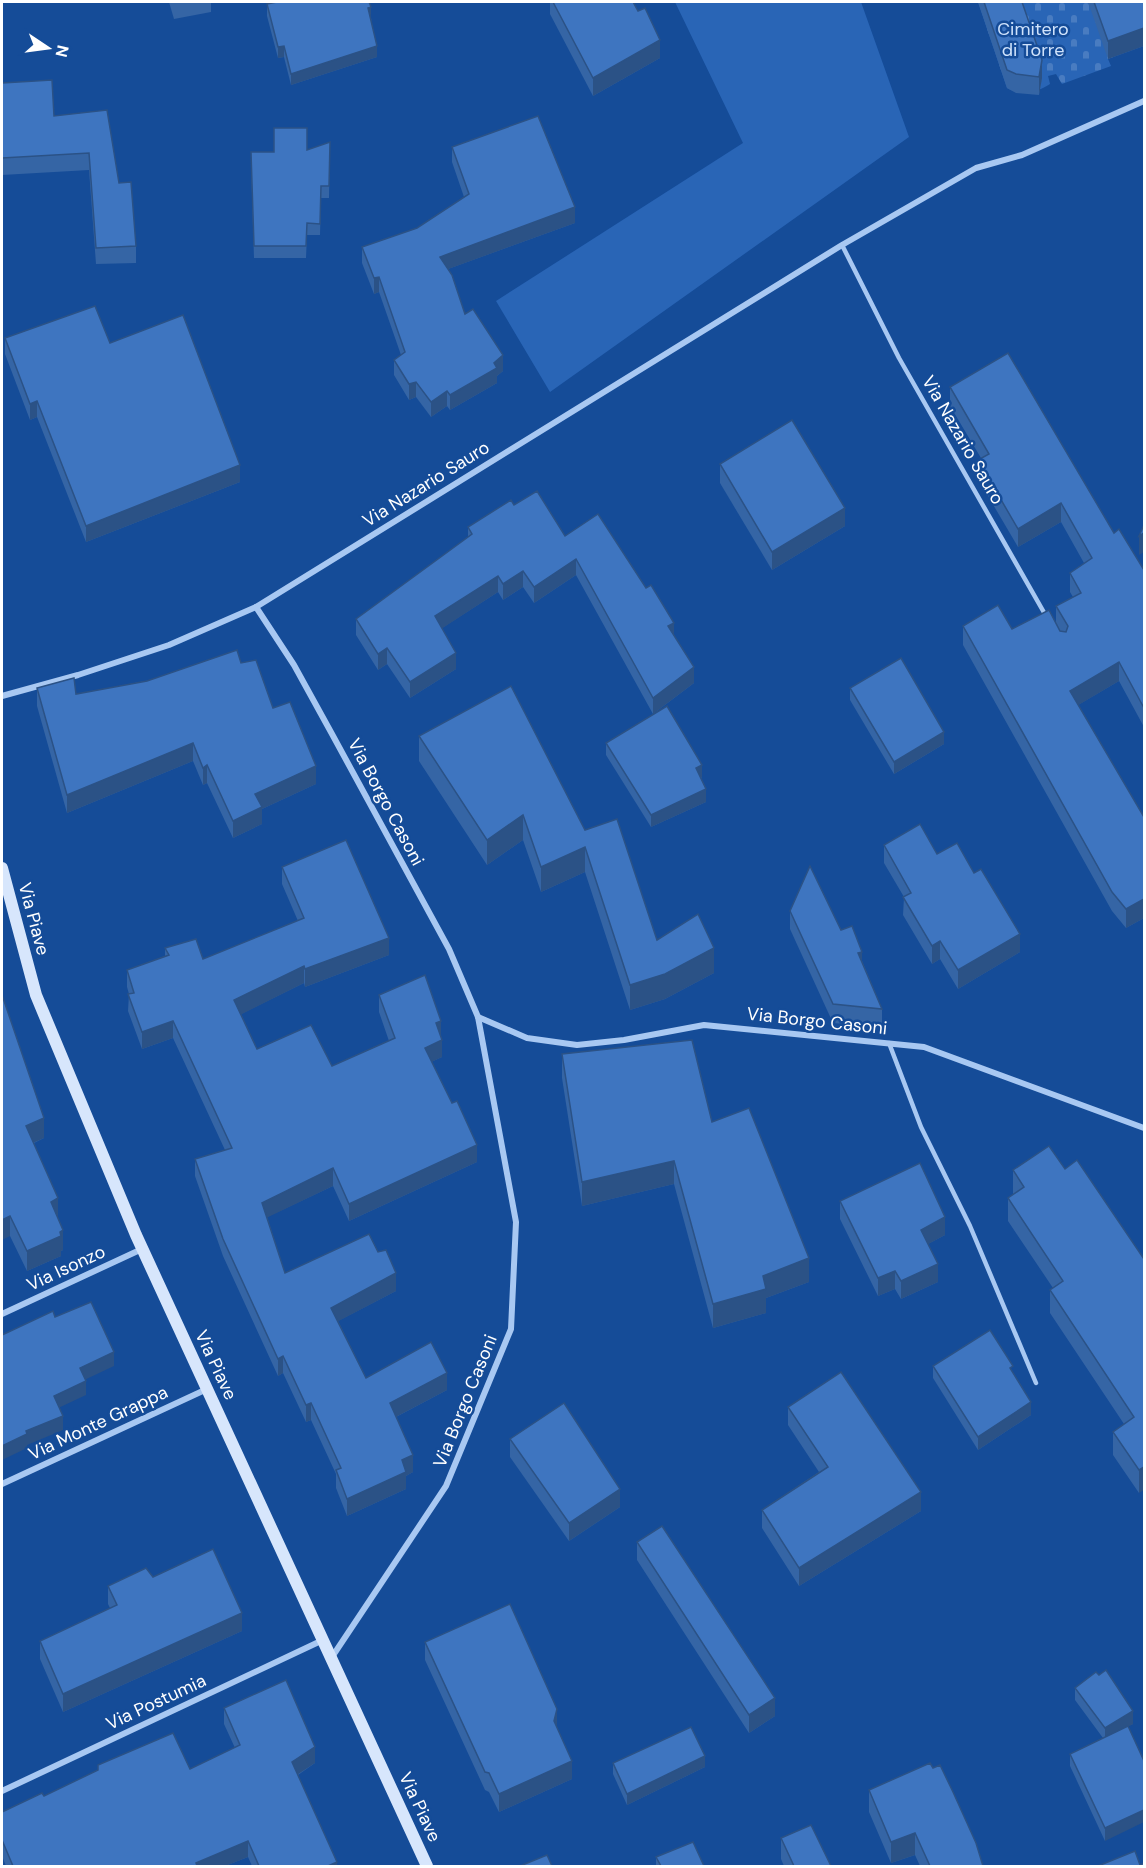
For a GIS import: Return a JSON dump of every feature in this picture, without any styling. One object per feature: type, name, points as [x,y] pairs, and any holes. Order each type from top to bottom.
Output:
[{"type":"street","name":"Via Nazario Sauro","points":[[2,696],[78,675],[169,645],[256,607],[842,245],[976,168],[1022,155],[1144,101]]},
{"type":"street","name":"Via Borgo Casoni","points":[[256,607],[299,675],[443,939],[478,1017],[516,1222],[511,1329],[446,1486],[332,1657]]},
{"type":"street","name":"Via Piave","points":[[2,868],[36,995],[142,1249],[427,1866]]},
{"type":"street","name":"Via Borgo Casoni","points":[[478,1017],[527,1038],[577,1045],[624,1041],[704,1025],[924,1047],[1144,1128]]},
{"type":"street","name":"Via Isonzo","points":[[2,1314],[142,1249]]},
{"type":"street","name":"Via Monte Grappa","points":[[2,1484],[207,1389]]},
{"type":"street","name":"Via Postumia","points":[[2,1791],[324,1640]]},
{"type":"lane","name":"Via Nazario Sauro","points":[[842,245],[898,358],[1052,626]]},
{"type":"lane","points":[[889,1043],[921,1126],[970,1226],[1036,1383]]},
{"type":"green space","points":[[675,2],[861,2],[909,137],[550,392],[496,301],[743,143]]},
{"type":"green space","name":"Cimitero di Torre","points":[[978,2],[1144,2],[1144,46],[1108,59],[1111,66],[1062,84],[1056,74],[1048,76],[1050,84],[1045,87],[1029,93],[1019,92],[1007,88]]},
{"type":"building","points":[[277,2],[369,2],[371,7],[368,8],[377,46],[291,74],[284,46],[278,47],[267,4]]},
{"type":"building","points":[[553,2],[633,2],[638,11],[645,8],[660,40],[593,78]]},
{"type":"building","points":[[984,2],[1022,2],[1042,60],[1039,77],[1016,74],[1007,70]]},
{"type":"building","points":[[1094,2],[1144,2],[1144,28],[1108,41]]},
{"type":"building","points":[[52,80],[54,116],[107,110],[119,183],[131,182],[136,246],[96,248],[89,153],[2,158],[2,83]]},
{"type":"building","points":[[538,116],[575,207],[440,257],[452,275],[465,314],[473,309],[503,355],[494,363],[497,368],[450,395],[447,391],[431,402],[416,382],[409,384],[394,360],[405,352],[379,277],[374,278],[362,247],[417,228],[469,194],[452,147]]},
{"type":"building","points":[[274,128],[307,128],[307,150],[330,142],[329,186],[321,186],[320,224],[307,223],[306,246],[254,246],[251,152],[274,152]]},
{"type":"building","points":[[95,306],[110,343],[183,315],[240,465],[86,526],[37,401],[30,404],[5,338]]},
{"type":"building","points":[[1008,353],[1114,533],[1119,529],[1144,570],[1144,708],[1119,662],[1070,691],[1144,817],[1144,899],[1126,909],[1112,892],[963,626],[998,605],[1012,629],[1049,610],[1060,631],[1066,632],[1068,626],[1056,606],[1081,593],[1070,573],[1092,558],[1061,503],[1018,529],[978,460],[989,454],[950,387]]},
{"type":"building","points":[[792,420],[845,508],[772,552],[720,464]]},
{"type":"building","points":[[537,491],[565,536],[598,514],[646,588],[651,585],[674,623],[668,626],[694,667],[653,698],[576,559],[534,587],[523,571],[503,584],[498,576],[435,616],[456,653],[410,682],[387,648],[378,654],[356,619],[472,534],[468,527],[511,500],[514,505]]},
{"type":"building","points":[[237,650],[241,663],[256,660],[273,708],[290,702],[316,766],[255,794],[262,807],[233,821],[207,765],[203,768],[193,743],[67,795],[37,688],[74,678],[76,694],[147,681]]},
{"type":"building","points":[[901,658],[944,732],[894,762],[850,688]]},
{"type":"building","points":[[511,686],[585,830],[617,819],[657,940],[698,914],[714,948],[665,974],[630,985],[585,847],[541,867],[523,815],[487,840],[419,736]]},
{"type":"building","points":[[667,706],[702,765],[696,768],[706,789],[651,815],[606,743]]},
{"type":"building","points":[[920,824],[937,854],[957,843],[974,873],[981,869],[1020,934],[958,970],[940,941],[932,946],[903,897],[911,893],[884,845]]},
{"type":"building","points":[[346,840],[389,938],[305,969],[304,966],[234,1000],[257,1049],[311,1025],[332,1066],[395,1038],[379,995],[425,975],[441,1021],[436,1023],[442,1040],[425,1048],[452,1103],[457,1101],[477,1145],[349,1204],[333,1168],[262,1203],[285,1273],[369,1234],[378,1252],[386,1250],[396,1273],[331,1308],[366,1378],[431,1342],[447,1373],[390,1403],[413,1455],[402,1460],[406,1472],[347,1499],[336,1470],[341,1468],[311,1403],[306,1405],[283,1356],[278,1359],[223,1239],[195,1159],[232,1148],[173,1021],[142,1032],[128,994],[134,993],[127,970],[169,955],[165,948],[196,939],[203,959],[304,918],[282,867]]},
{"type":"building","points":[[810,866],[841,930],[852,926],[862,952],[858,953],[882,1009],[833,1004],[790,911]]},
{"type":"building","points":[[2,995],[44,1118],[26,1126],[58,1198],[51,1202],[63,1230],[60,1232],[61,1236],[27,1251],[10,1216],[2,1220]]},
{"type":"building","points":[[692,1040],[712,1122],[749,1108],[809,1258],[763,1276],[766,1289],[713,1304],[674,1161],[582,1182],[562,1054]]},
{"type":"building","points":[[1049,1146],[1065,1169],[1077,1160],[1144,1259],[1144,1467],[1139,1470],[1113,1432],[1134,1417],[1050,1290],[1063,1281],[1008,1198],[1024,1187],[1013,1170]]},
{"type":"building","points":[[920,1163],[945,1217],[921,1230],[938,1264],[901,1281],[895,1271],[878,1278],[840,1201]]},
{"type":"building","points":[[91,1302],[114,1352],[80,1368],[86,1381],[54,1396],[63,1416],[26,1431],[27,1434],[2,1446],[2,1335],[53,1311],[55,1317]]},
{"type":"building","points":[[990,1330],[1013,1366],[1010,1368],[1031,1402],[978,1437],[933,1366]]},
{"type":"building","points":[[841,1372],[921,1492],[799,1568],[762,1510],[828,1467],[788,1407]]},
{"type":"building","points":[[564,1403],[620,1489],[569,1523],[510,1439]]},
{"type":"building","points":[[662,1526],[775,1698],[749,1715],[637,1542]]},
{"type":"building","points":[[213,1549],[242,1613],[63,1694],[40,1641],[117,1605],[108,1586],[146,1568],[153,1577]]},
{"type":"building","points":[[510,1604],[557,1709],[554,1721],[572,1761],[499,1794],[489,1773],[485,1772],[425,1642]]},
{"type":"building","points":[[1106,1670],[1133,1711],[1105,1728],[1075,1688],[1096,1672],[1099,1675]]},
{"type":"building","points":[[286,1680],[315,1747],[292,1762],[337,1862],[328,1866],[259,1866],[248,1841],[196,1863],[197,1866],[13,1866],[2,1840],[2,1812],[42,1793],[44,1796],[98,1770],[98,1765],[173,1733],[190,1769],[240,1745],[224,1708]]},
{"type":"building","points":[[1128,1726],[1144,1761],[1144,1810],[1105,1828],[1070,1754]]},
{"type":"building","points":[[691,1727],[705,1756],[627,1794],[613,1763]]},
{"type":"building","points":[[930,1763],[933,1768],[940,1765],[976,1843],[983,1866],[930,1866],[915,1833],[891,1842],[869,1790]]},
{"type":"building","points":[[811,1825],[831,1866],[794,1866],[781,1838]]},
{"type":"building","points":[[693,1842],[704,1866],[661,1866],[656,1857]]},
{"type":"building","points":[[1135,1851],[1140,1865],[1144,1863],[1144,1866],[1098,1866]]},
{"type":"building","points":[[547,1855],[552,1866],[520,1866]]}]
